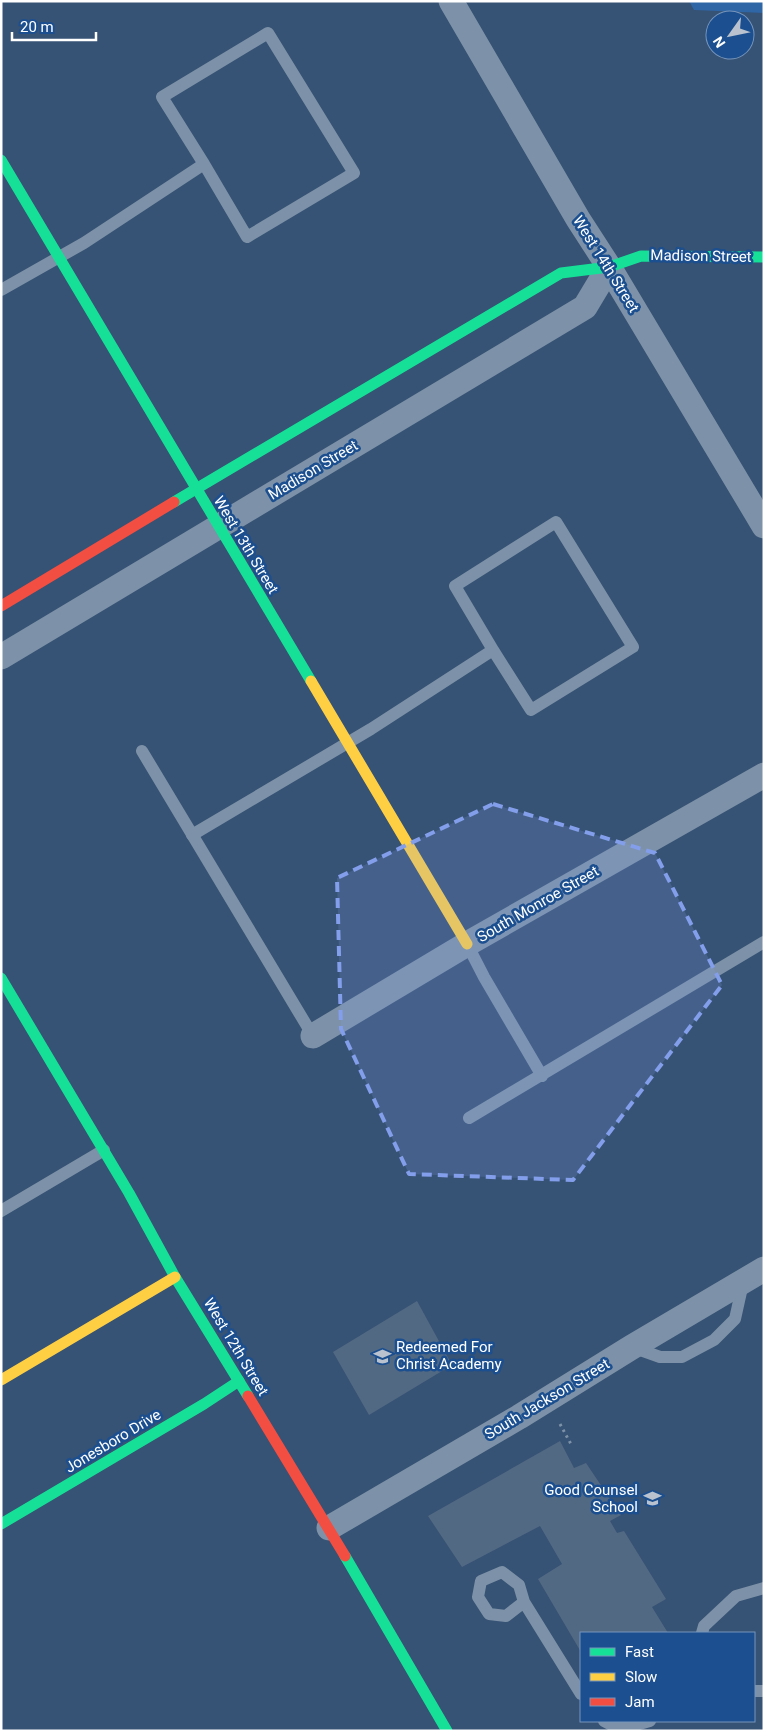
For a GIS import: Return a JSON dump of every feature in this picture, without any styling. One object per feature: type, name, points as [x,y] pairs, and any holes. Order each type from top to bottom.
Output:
[{"type":"street","name":"West 14th Street","points":[[451,1],[578,219],[610,267],[764,526]]},
{"type":"street","name":"West 13th Street","points":[[1,160],[467,944]]},
{"type":"street","name":"Madison Street","points":[[1,606],[561,273],[610,267],[641,256],[764,257]]},
{"type":"street","name":"Madison Street","points":[[1,658],[585,306],[610,267]]},
{"type":"street","name":"South Monroe Street","points":[[314,1036],[467,944],[764,775]]},
{"type":"street","name":"West 12th Street","points":[[3,986],[104,1150],[176,1277],[329,1528],[447,1731]]},
{"type":"street","name":"South Jackson Street","points":[[329,1528],[519,1417],[753,1275]]},
{"type":"street","points":[[1,1380],[176,1277]]},
{"type":"street","name":"Jonesboro Drive","points":[[1,1524],[204,1404],[239,1381]]},
{"type":"lane","points":[[268,33],[354,172],[247,237],[204,164],[162,97],[268,33]]},
{"type":"lane","points":[[1,290],[116,222],[204,164]]},
{"type":"lane","points":[[556,522],[633,647],[531,710],[493,650],[455,586],[556,522]]},
{"type":"lane","points":[[192,835],[347,744],[493,650]]},
{"type":"lane","points":[[142,751],[314,1036]]},
{"type":"lane","points":[[468,1118],[542,1076],[764,942]]},
{"type":"lane","points":[[467,944],[484,977],[542,1076]]},
{"type":"lane","points":[[1,1211],[104,1150]]},
{"type":"lane","points":[[632,1347],[660,1357],[682,1357],[714,1340],[735,1319],[753,1275]]},
{"type":"lane","points":[[702,1632],[704,1626],[736,1596],[764,1588]]},
{"type":"lane","points":[[524,1602],[580,1692]]},
{"type":"lane","points":[[605,1722],[611,1726],[627,1728],[647,1722]]},
{"type":"path","points":[[560,1424],[572,1446]]},
{"type":"highlighted area","points":[[493,804],[655,853],[722,985],[573,1180],[409,1174],[341,1029],[337,878]]},
{"type":"shaded area","points":[[689,1],[764,1],[764,13],[755,13],[755,10],[694,10]]},
{"type":"building","name":"Redeemed For Christ Academy","points":[[417,1301],[452,1365],[369,1415],[333,1352]]},
{"type":"building","points":[[560,1441],[574,1468],[586,1463],[621,1515],[610,1521],[617,1533],[624,1531],[666,1599],[652,1607],[667,1632],[580,1632],[580,1650],[538,1579],[562,1564],[540,1526],[462,1567],[428,1516]]},
{"type":"traffic: fast","points":[[1,160],[311,681]]},
{"type":"traffic: fast","points":[[174,502],[561,273],[609,267],[641,256],[764,257]]},
{"type":"traffic: fast","points":[[1,978],[129,1193],[175,1277],[248,1396]]},
{"type":"traffic: fast","points":[[1,1524],[204,1404],[239,1381]]},
{"type":"traffic: fast","points":[[345,1556],[447,1731]]},
{"type":"traffic: slow","points":[[311,681],[467,944]]},
{"type":"traffic: slow","points":[[1,1380],[175,1277]]},
{"type":"traffic: jam","points":[[1,606],[174,502]]},
{"type":"traffic: jam","points":[[248,1396],[345,1556]]},
{"type":"place","name":"Redeemed For Christ Academy","points":[[382,1356]]},
{"type":"place","name":"Good Counsel School","points":[[652,1499]]}]
